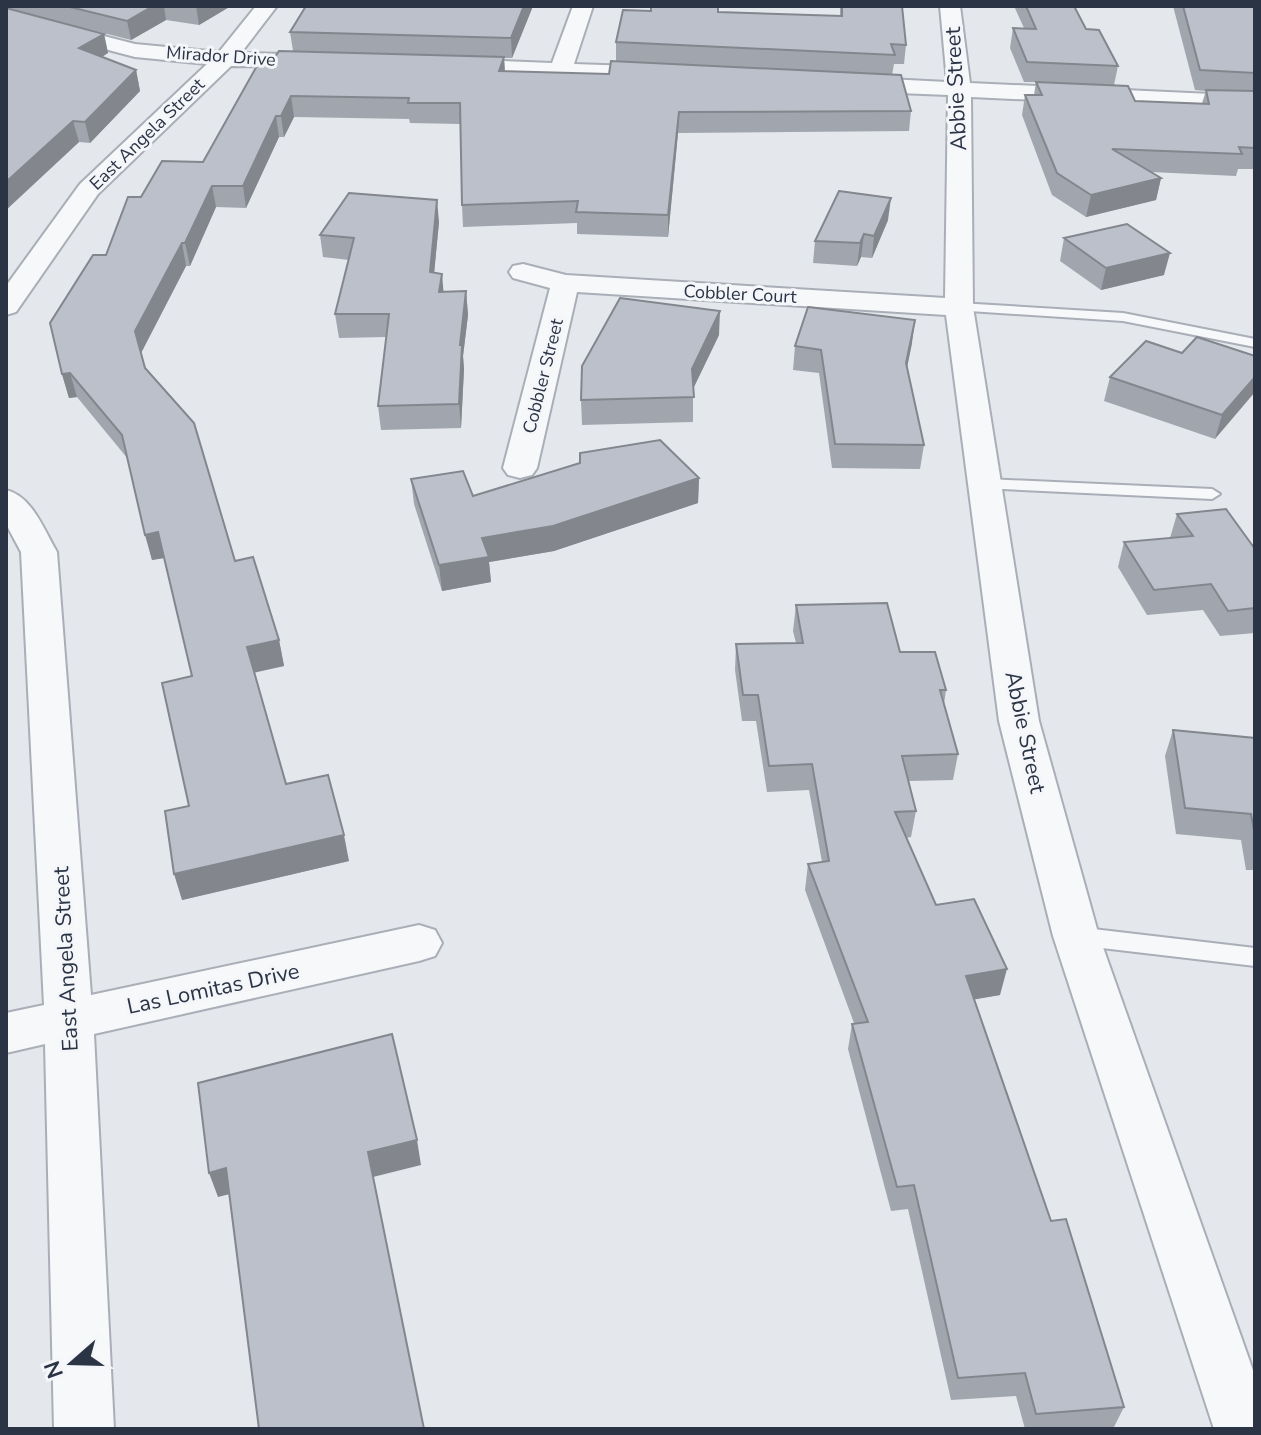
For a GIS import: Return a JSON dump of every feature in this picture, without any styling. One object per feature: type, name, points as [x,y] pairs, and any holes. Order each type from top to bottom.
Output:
[{"type":"street","name":"East Angela Street","points":[[6,306],[89,189],[225,59],[267,6]]},
{"type":"street","points":[[561,69],[583,6]]},
{"type":"street","name":"Abbie Street","points":[[950,6],[959,90],[959,307],[1019,721],[1076,936],[1244,1429]]},
{"type":"street","name":"Mirador Drive","points":[[6,17],[135,50],[225,59],[347,62]]},
{"type":"street","points":[[424,65],[689,76]]},
{"type":"street","points":[[832,83],[1255,103]]},
{"type":"street","name":"Cobbler Court","points":[[523,272],[565,283],[959,307]]},
{"type":"street","name":"Cobbler Street","points":[[520,468],[565,283]]},
{"type":"street","name":"East Angela Street","points":[[6,500],[16,511],[39,552],[69,1019],[84,1429]]},
{"type":"street","name":"Las Lomitas Drive","points":[[6,1033],[419,943]]},
{"type":"lane","points":[[959,307],[1123,317],[1255,343]]},
{"type":"lane","points":[[987,484],[1212,494]]},
{"type":"lane","points":[[1076,936],[1255,957]]},
{"type":"building","points":[[66,6],[153,6],[127,21]]},
{"type":"building","points":[[306,6],[524,6],[511,38],[290,32]]},
{"type":"building","points":[[651,6],[718,6],[718,12],[842,16],[842,6],[902,6],[906,45],[891,44],[895,55],[616,42],[623,10],[651,11]]},
{"type":"building","points":[[1026,6],[1074,6],[1086,29],[1099,30],[1118,66],[1027,62],[1013,28],[1036,29]]},
{"type":"building","points":[[1183,6],[1255,6],[1255,73],[1200,70]]},
{"type":"building","points":[[6,8],[104,34],[79,48],[136,70],[85,122],[73,121],[6,182]]},
{"type":"building","points":[[279,51],[504,57],[499,71],[609,74],[611,61],[901,75],[911,111],[679,112],[668,215],[576,212],[578,201],[462,205],[460,103],[408,103],[409,98],[291,96],[281,116],[276,116],[243,186],[212,186],[185,243],[182,243],[135,331],[145,368],[194,423],[235,561],[253,557],[279,640],[247,647],[286,784],[328,775],[344,835],[174,874],[165,811],[189,806],[162,683],[192,676],[158,532],[145,535],[122,435],[70,373],[62,374],[50,323],[93,255],[106,255],[128,197],[141,197],[162,161],[203,162],[258,64],[270,64]]},
{"type":"building","points":[[1036,82],[1128,86],[1135,101],[1209,104],[1206,90],[1255,91],[1255,148],[1239,147],[1242,154],[1112,149],[1161,178],[1091,195],[1057,173],[1025,95],[1042,95]]},
{"type":"building","points":[[839,191],[891,198],[874,236],[864,234],[860,243],[815,241]]},
{"type":"building","points":[[349,193],[437,200],[430,272],[442,274],[439,292],[466,291],[460,345],[459,404],[378,406],[389,314],[335,314],[354,238],[320,235]]},
{"type":"building","points":[[1127,224],[1170,253],[1106,268],[1064,238]]},
{"type":"building","points":[[620,298],[720,311],[692,369],[694,397],[581,400],[582,366]]},
{"type":"building","points":[[808,307],[915,320],[906,363],[924,445],[835,444],[821,350],[795,346]]},
{"type":"building","points":[[1197,337],[1255,356],[1255,377],[1222,415],[1110,377],[1146,341],[1182,353]]},
{"type":"building","points":[[660,440],[699,478],[553,526],[482,538],[489,557],[439,565],[411,479],[463,471],[473,496],[580,463],[580,453]]},
{"type":"building","points":[[1226,509],[1255,549],[1255,608],[1228,611],[1211,584],[1154,590],[1124,542],[1193,536],[1177,514]]},
{"type":"building","points":[[887,603],[900,652],[935,652],[946,690],[940,690],[958,754],[902,756],[916,811],[895,812],[936,905],[974,899],[1007,969],[966,976],[1051,1221],[1066,1219],[1124,1407],[1036,1414],[1025,1373],[958,1378],[914,1185],[897,1187],[852,1024],[868,1022],[808,864],[829,861],[812,764],[769,766],[758,695],[743,695],[736,644],[803,643],[796,605]]},
{"type":"building","points":[[1173,730],[1255,738],[1255,836],[1251,814],[1185,808]]},
{"type":"building","points":[[392,1034],[417,1140],[368,1152],[424,1429],[259,1429],[226,1168],[209,1173],[198,1083]]}]
